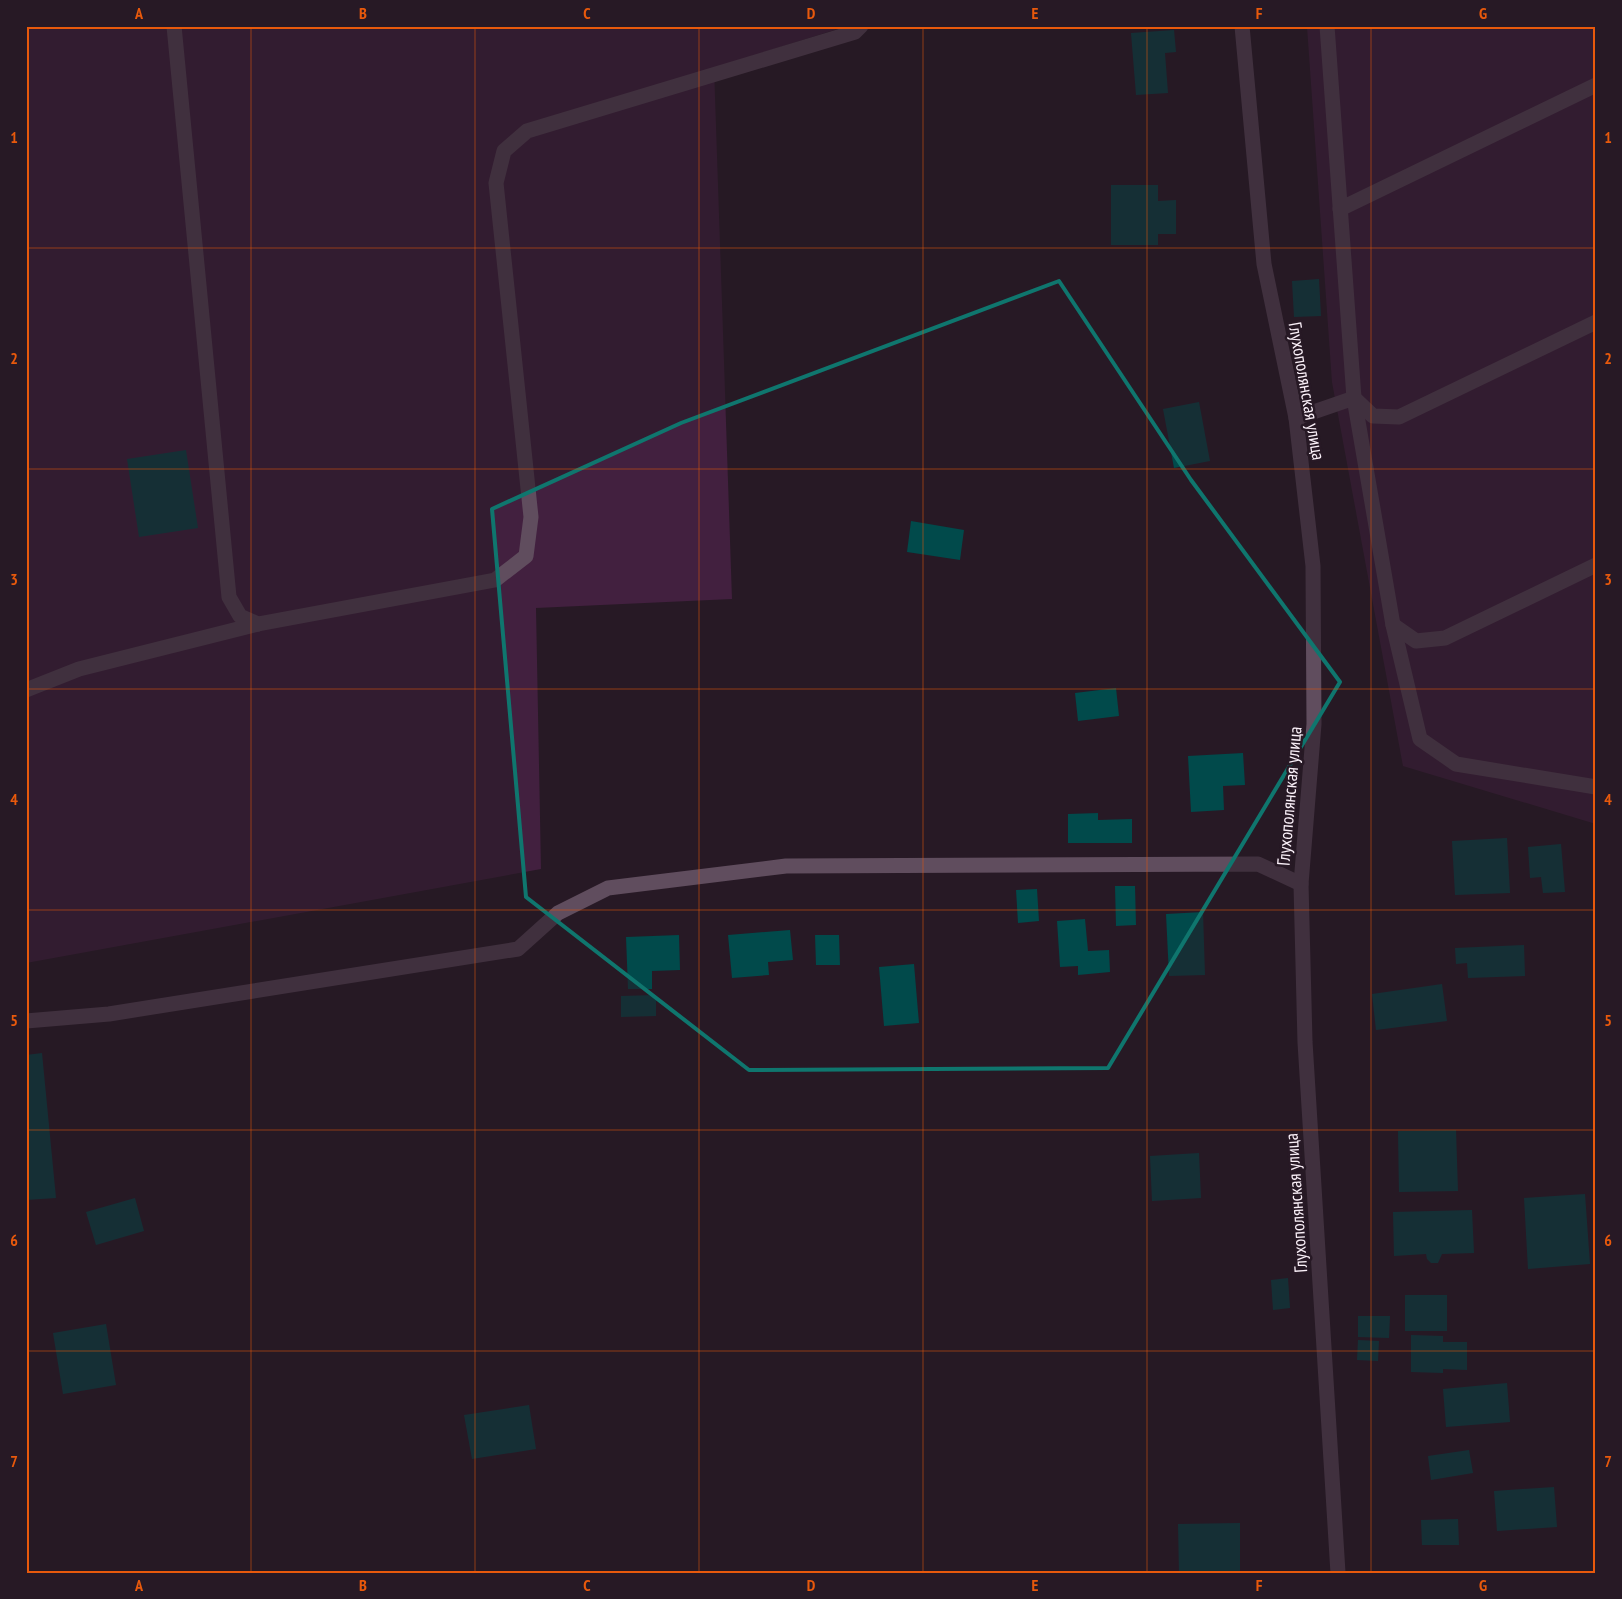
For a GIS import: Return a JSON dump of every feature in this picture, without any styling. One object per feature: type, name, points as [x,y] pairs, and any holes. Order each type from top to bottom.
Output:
[{"type":"street","points":[[174,26],[229,597],[240,616],[258,624]]},
{"type":"street","points":[[26,690],[79,669],[258,624],[494,580],[526,556],[531,517],[496,183],[504,151],[527,131],[855,32],[861,26]]},
{"type":"street","name":"Глухополянская улица","points":[[1242,26],[1264,264],[1296,418],[1314,576],[1314,724],[1301,884],[1305,1042],[1338,1573]]},
{"type":"street","points":[[1327,26],[1354,398],[1393,625],[1420,739],[1456,764],[1596,787]]},
{"type":"street","points":[[1340,209],[1596,85]]},
{"type":"street","points":[[1354,398],[1373,416],[1399,417],[1596,322]]},
{"type":"street","points":[[1296,418],[1354,398]]},
{"type":"street","points":[[1393,625],[1416,641],[1445,638],[1596,565]]},
{"type":"street","points":[[26,1021],[110,1014],[518,949],[558,913],[608,888],[786,866],[1258,864],[1301,884]]},
{"type":"highlighted area","points":[[1059,281],[1191,480],[1340,682],[1108,1068],[749,1070],[526,897],[492,509],[681,423]]},
{"type":"shaded area","points":[[26,26],[847,26],[714,68],[732,599],[536,608],[541,869],[26,963]]},
{"type":"shaded area","points":[[1307,26],[1596,26],[1596,824],[1403,766],[1332,382]]},
{"type":"building","points":[[1174,30],[1176,52],[1165,53],[1168,93],[1136,95],[1131,33]]},
{"type":"building","points":[[1111,185],[1158,185],[1158,201],[1176,200],[1176,234],[1158,234],[1158,245],[1111,245]]},
{"type":"building","points":[[1319,279],[1321,316],[1294,317],[1292,281]]},
{"type":"building","points":[[1199,402],[1210,461],[1174,468],[1163,409]]},
{"type":"building","points":[[186,450],[198,528],[139,537],[127,459]]},
{"type":"building","points":[[911,521],[964,530],[960,560],[907,552]]},
{"type":"building","points":[[1116,688],[1119,716],[1078,721],[1075,693]]},
{"type":"building","points":[[1243,753],[1245,785],[1223,786],[1224,810],[1191,812],[1188,756]]},
{"type":"building","points":[[1098,813],[1098,820],[1132,819],[1132,843],[1068,843],[1068,814]]},
{"type":"building","points":[[1507,838],[1510,893],[1455,895],[1452,841]]},
{"type":"building","points":[[1561,844],[1565,892],[1543,893],[1541,877],[1530,878],[1528,847]]},
{"type":"building","points":[[1115,886],[1135,886],[1136,925],[1116,926]]},
{"type":"building","points":[[1037,889],[1039,921],[1018,923],[1016,890]]},
{"type":"building","points":[[1203,912],[1205,975],[1169,976],[1166,914]]},
{"type":"building","points":[[1085,919],[1088,951],[1109,950],[1110,972],[1078,975],[1078,966],[1060,967],[1057,921]]},
{"type":"building","points":[[790,930],[793,960],[768,962],[769,975],[732,978],[728,935]]},
{"type":"building","points":[[679,935],[680,970],[652,971],[652,989],[628,989],[626,937]]},
{"type":"building","points":[[815,935],[839,935],[840,965],[816,965]]},
{"type":"building","points":[[1524,945],[1525,976],[1468,978],[1467,963],[1456,964],[1455,948]]},
{"type":"building","points":[[914,964],[919,1023],[884,1026],[879,967]]},
{"type":"building","points":[[1442,984],[1447,1021],[1376,1030],[1372,994]]},
{"type":"building","points":[[656,995],[656,1016],[621,1017],[621,996]]},
{"type":"building","points":[[42,1053],[56,1198],[26,1200],[26,1055]]},
{"type":"building","points":[[1456,1130],[1458,1191],[1399,1192],[1398,1131]]},
{"type":"building","points":[[1199,1153],[1201,1198],[1152,1201],[1150,1156]]},
{"type":"building","points":[[1585,1194],[1590,1264],[1528,1269],[1524,1198]]},
{"type":"building","points":[[135,1198],[144,1231],[96,1245],[86,1212]]},
{"type":"building","points":[[1472,1210],[1474,1253],[1442,1254],[1438,1263],[1431,1263],[1427,1259],[1426,1254],[1394,1256],[1393,1212]]},
{"type":"building","points":[[1288,1278],[1290,1308],[1273,1310],[1271,1280]]},
{"type":"building","points":[[1405,1295],[1447,1295],[1447,1331],[1405,1331]]},
{"type":"building","points":[[1358,1316],[1390,1316],[1389,1338],[1358,1337]]},
{"type":"building","points":[[106,1324],[116,1385],[63,1394],[53,1333]]},
{"type":"building","points":[[1411,1335],[1443,1336],[1443,1342],[1467,1342],[1467,1370],[1443,1369],[1443,1373],[1411,1372]]},
{"type":"building","points":[[1358,1340],[1379,1341],[1378,1361],[1357,1360]]},
{"type":"building","points":[[1507,1383],[1510,1422],[1446,1427],[1443,1389]]},
{"type":"building","points":[[529,1405],[536,1449],[472,1459],[464,1415]]},
{"type":"building","points":[[1469,1450],[1473,1473],[1431,1480],[1428,1456]]},
{"type":"building","points":[[1554,1487],[1557,1527],[1497,1531],[1494,1491]]},
{"type":"building","points":[[1458,1519],[1459,1545],[1422,1545],[1421,1520]]},
{"type":"building","points":[[1240,1523],[1240,1573],[1179,1573],[1178,1524]]}]
